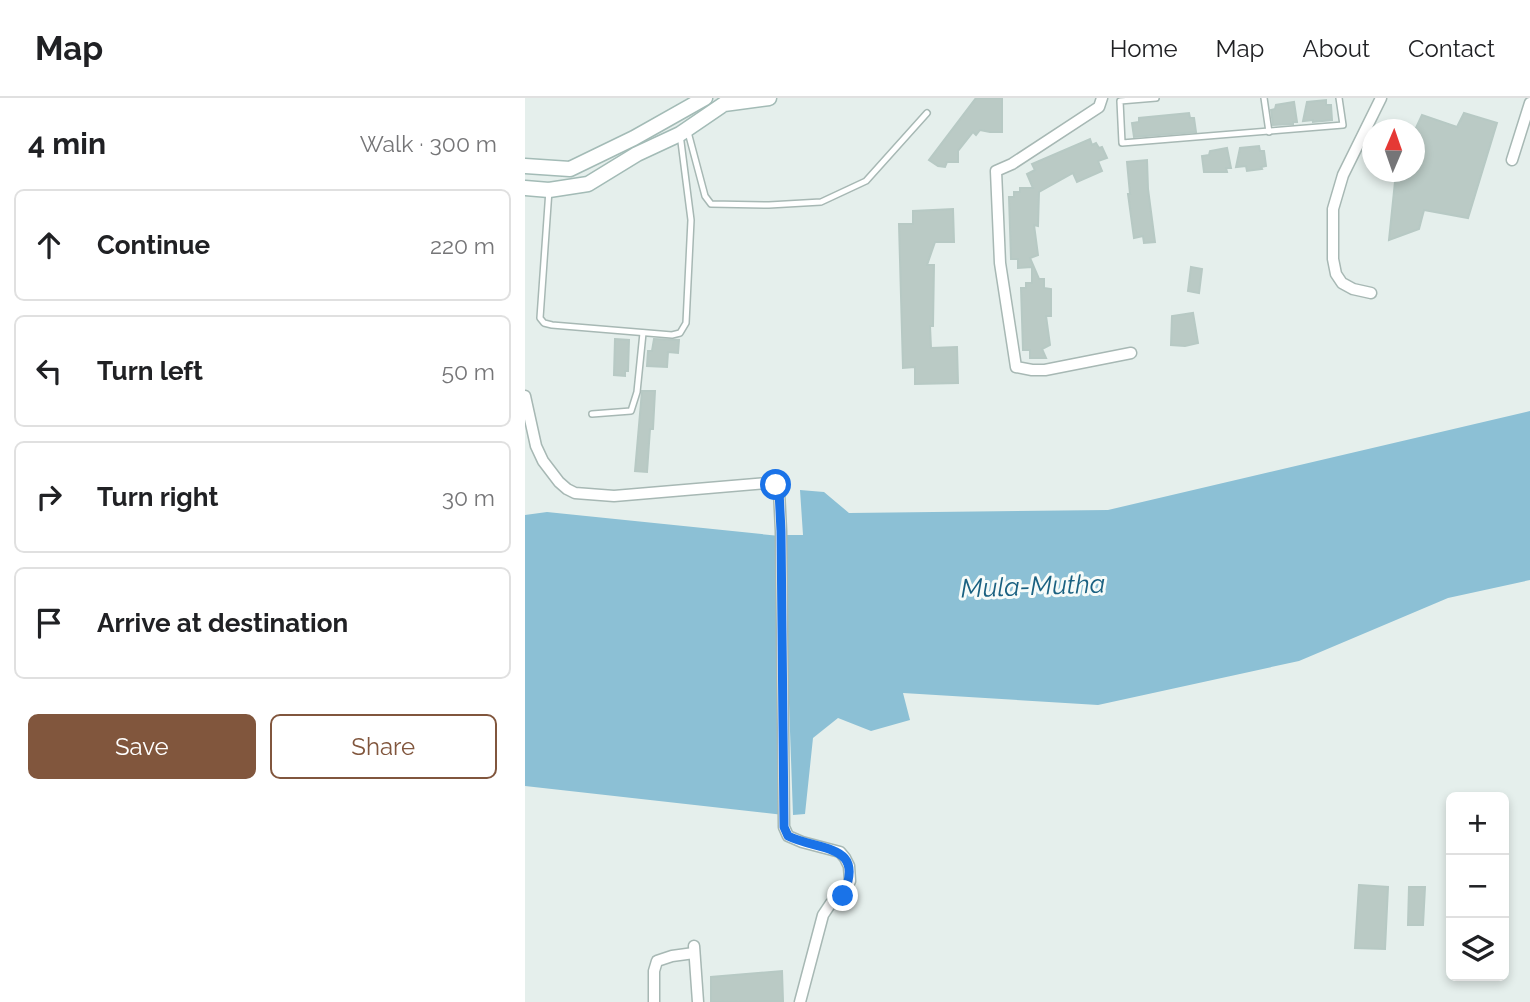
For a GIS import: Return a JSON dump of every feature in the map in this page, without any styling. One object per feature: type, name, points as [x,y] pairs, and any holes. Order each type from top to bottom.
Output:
[{"type":"main road","points":[[525,166],[570,169],[634,138],[705,98]]},
{"type":"main road","points":[[525,188],[549,190],[588,184],[637,154],[684,131],[724,104],[769,98]]},
{"type":"street","points":[[1102,98],[1099,107],[1012,164],[996,171],[1000,263],[1016,367],[1045,370],[1131,353]]},
{"type":"street","points":[[1371,293],[1342,284],[1335,274],[1333,209],[1343,176],[1381,98]]},
{"type":"street","points":[[1511,160],[1530,103]]},
{"type":"street","points":[[525,396],[536,446],[543,461],[559,482],[575,493],[614,496],[768,483],[776,485],[779,491],[784,827],[788,836],[801,842],[840,852],[849,866],[850,881],[843,896],[831,903],[823,915],[800,1002]]},
{"type":"street","points":[[654,1002],[657,961],[694,950],[698,1002]]},
{"type":"lane","points":[[1156,98],[1120,101],[1122,143],[1343,125],[1339,98]]},
{"type":"lane","points":[[1264,98],[1269,132]]},
{"type":"lane","points":[[684,131],[705,196],[711,204],[821,202],[866,181],[927,113]]},
{"type":"lane","points":[[549,190],[540,318],[544,323],[643,333],[680,333],[686,323],[691,220],[684,131]]},
{"type":"lane","points":[[592,414],[631,411],[637,392],[643,333]]},
{"type":"water","name":"Mula-Mutha","points":[[1530,411],[1530,580],[1448,598],[1299,661],[1098,705],[903,693],[910,720],[871,731],[838,718],[813,738],[805,814],[793,815],[783,535],[803,535],[800,490],[824,492],[849,513],[1108,510]]},
{"type":"water","points":[[547,512],[780,536],[784,815],[525,786],[525,515]]},
{"type":"building","points":[[976,98],[1002,98],[1002,132],[980,130],[976,135],[973,132],[958,151],[958,162],[947,162],[945,167],[938,166],[929,160]]},
{"type":"building","points":[[1326,100],[1326,105],[1331,105],[1332,120],[1303,121],[1307,102]]},
{"type":"building","points":[[1294,102],[1297,122],[1273,125],[1271,110],[1275,109],[1276,105]]},
{"type":"building","points":[[1189,113],[1190,118],[1194,118],[1196,132],[1134,137],[1132,123],[1139,122],[1139,118]]},
{"type":"building","points":[[1464,113],[1497,123],[1468,218],[1424,210],[1419,229],[1389,240],[1395,182],[1425,182],[1425,119],[1420,119],[1422,115],[1457,127]]},
{"type":"building","points":[[1090,139],[1092,145],[1096,143],[1099,148],[1102,147],[1107,158],[1098,161],[1102,171],[1077,182],[1073,173],[1039,192],[1038,226],[1034,225],[1038,255],[1030,258],[1039,279],[1044,279],[1044,288],[1051,289],[1051,316],[1046,316],[1050,345],[1042,349],[1046,358],[1030,358],[1030,350],[1023,350],[1021,288],[1026,288],[1026,283],[1032,283],[1032,267],[1018,268],[1018,259],[1011,259],[1009,197],[1014,197],[1014,192],[1020,192],[1020,188],[1033,188],[1027,174],[1035,170],[1032,164]]},
{"type":"building","points":[[1259,146],[1260,151],[1264,151],[1266,166],[1247,171],[1246,166],[1236,167],[1240,148]]},
{"type":"building","points":[[1227,148],[1231,168],[1226,168],[1227,172],[1204,172],[1202,156],[1209,155],[1210,151]]},
{"type":"building","points":[[1147,160],[1155,242],[1144,243],[1143,236],[1134,238],[1127,162]]},
{"type":"building","points":[[953,209],[954,242],[935,242],[927,265],[934,265],[931,348],[957,347],[958,383],[915,384],[915,367],[903,368],[899,224],[913,224],[913,211]]},
{"type":"building","points":[[1191,267],[1202,269],[1199,293],[1188,291]]},
{"type":"building","points":[[1193,313],[1198,343],[1171,345],[1172,316]]},
{"type":"building","points":[[615,339],[629,340],[628,371],[625,371],[625,376],[614,375]]},
{"type":"building","points":[[654,339],[679,340],[678,353],[668,352],[667,367],[647,366],[648,351],[652,351]]},
{"type":"building","points":[[642,391],[655,391],[647,472],[635,471]]},
{"type":"building","points":[[1359,885],[1388,887],[1385,949],[1355,948]]},
{"type":"building","points":[[1409,887],[1425,887],[1423,925],[1408,925]]},
{"type":"building","points":[[782,971],[783,1001],[711,1002],[711,977]]},
{"type":"route","points":[[776,485],[779,491],[781,531],[784,827],[788,836],[801,842],[840,852],[849,866],[850,881],[843,896]]}]
